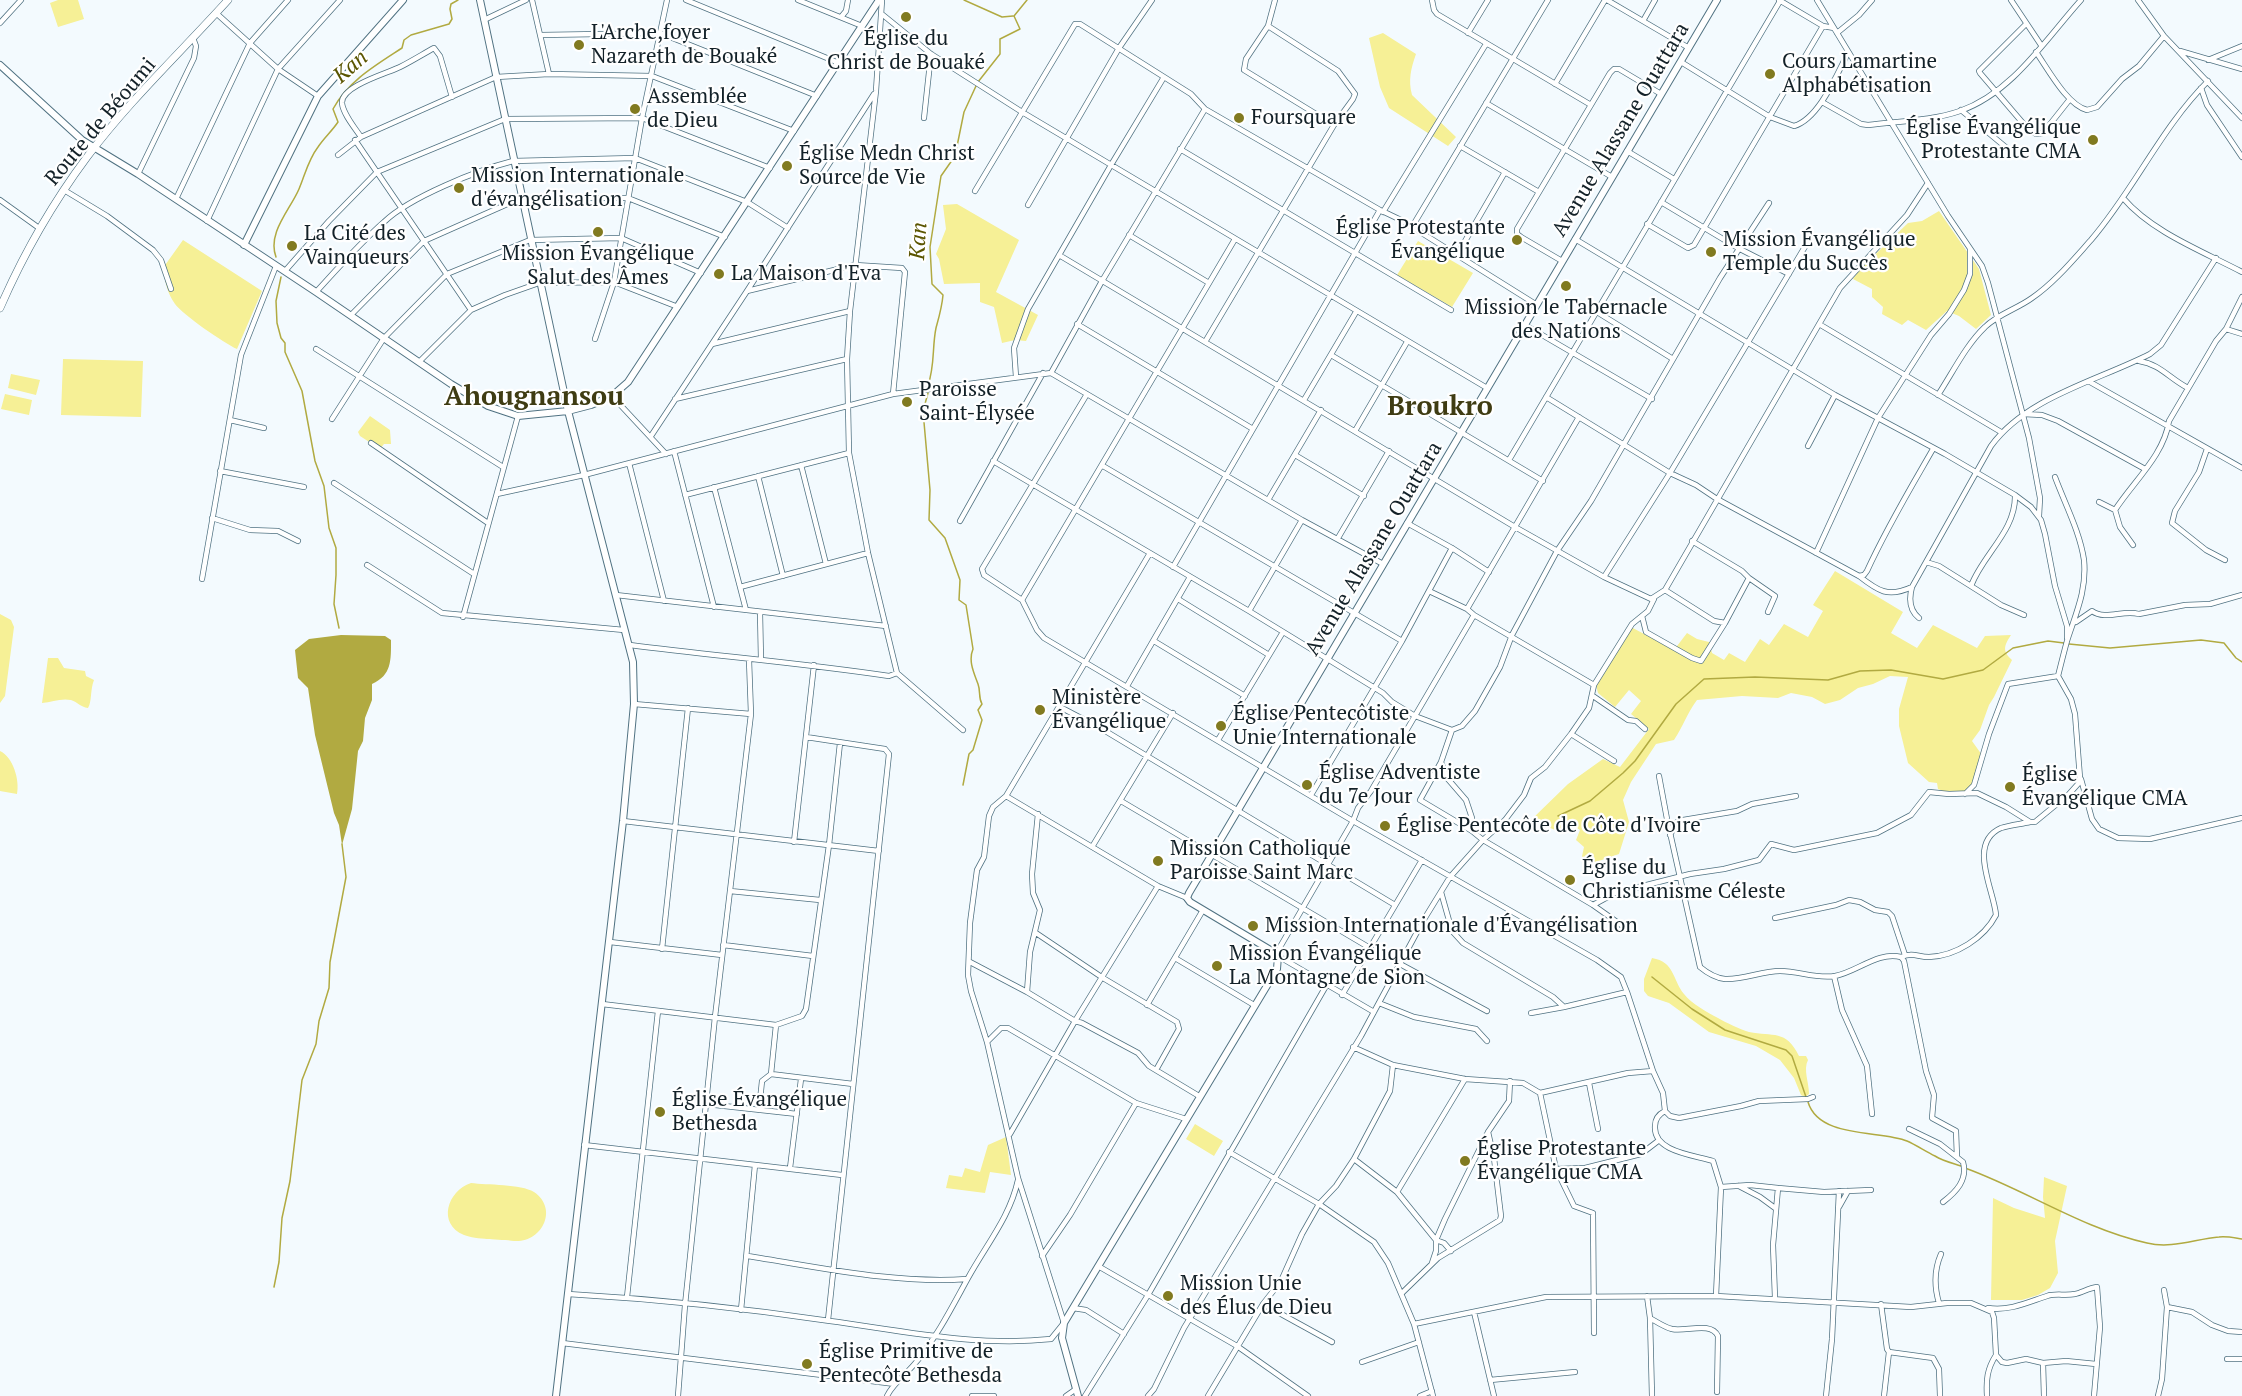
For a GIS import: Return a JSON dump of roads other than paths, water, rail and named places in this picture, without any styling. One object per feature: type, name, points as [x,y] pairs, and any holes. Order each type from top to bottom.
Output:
[{"type":"main road","name":"Route de Béoumi","points":[[0,309],[39,228],[95,147],[228,0]]},
{"type":"street","points":[[0,23],[21,0]]},
{"type":"street","points":[[176,199],[250,43],[288,0]]},
{"type":"street","points":[[207,221],[278,69],[340,0]]},
{"type":"street","points":[[244,245],[318,96],[404,0]]},
{"type":"street","points":[[480,0],[568,411],[633,662],[634,704],[623,821],[556,1396]]},
{"type":"street","points":[[484,20],[526,0]]},
{"type":"street","points":[[532,0],[549,74]]},
{"type":"street","points":[[595,339],[614,282],[642,118],[667,0]]},
{"type":"street","points":[[686,0],[839,63]]},
{"type":"street","points":[[798,0],[862,26]]},
{"type":"street","points":[[841,17],[846,11],[848,0]]},
{"type":"street","points":[[881,0],[876,91],[850,311],[847,359],[849,453],[868,554],[897,673],[963,730]]},
{"type":"street","points":[[0,65],[82,140],[285,271],[451,384],[488,406],[518,416],[568,411],[591,405],[612,396],[638,369],[881,0]]},
{"type":"street","points":[[1028,205],[1119,48],[1152,0]]},
{"type":"street","points":[[1275,0],[1268,26],[1246,59],[1244,70],[1334,125]]},
{"type":"street","points":[[1432,0],[1437,14],[1591,105]]},
{"type":"street","points":[[1468,33],[1488,0]]},
{"type":"street","points":[[1412,227],[1548,0]]},
{"type":"street","points":[[1556,84],[1606,0],[1689,48]]},
{"type":"street","points":[[1643,21],[1655,0]]},
{"type":"street","name":"Avenue Alassane Ouattara","points":[[1187,898],[1717,0]]},
{"type":"street","points":[[1509,460],[1779,0],[1835,31]]},
{"type":"street","points":[[1817,0],[1948,216],[1982,266],[2029,438],[2040,498],[2039,517]]},
{"type":"street","points":[[1835,31],[1859,15],[1872,0]]},
{"type":"street","points":[[2011,0],[2041,45]]},
{"type":"street","points":[[1822,102],[1865,125],[1933,117],[1961,110],[1996,93],[2036,52],[2080,0]]},
{"type":"street","points":[[2138,0],[2177,51],[2242,118]]},
{"type":"street","points":[[216,13],[278,69],[318,96]]},
{"type":"street","points":[[882,14],[931,54],[1022,112],[1487,388]]},
{"type":"street","points":[[975,191],[1075,24],[1080,24],[1191,94],[1205,109],[1412,227],[1537,305]]},
{"type":"street","points":[[2026,24],[1979,70],[2028,129],[2036,134],[2043,133],[2070,99]]},
{"type":"street","points":[[1205,342],[1354,94],[1338,71],[1268,26]]},
{"type":"street","points":[[1647,224],[1688,248],[1694,245],[1823,26]]},
{"type":"street","points":[[541,35],[660,33],[817,96]]},
{"type":"street","points":[[2036,52],[2070,99],[2087,111],[2097,107],[2122,79],[2139,66],[2164,36]]},
{"type":"street","points":[[138,174],[194,58],[196,46],[193,38]]},
{"type":"street","points":[[1173,567],[1357,252],[1486,44]]},
{"type":"street","points":[[2208,60],[2242,46]]},
{"type":"street","points":[[452,97],[440,56],[434,48],[401,66],[366,80],[342,101],[358,138],[377,172],[471,310]]},
{"type":"street","points":[[2177,51],[2242,69]]},
{"type":"street","points":[[1681,62],[1770,117],[1789,125],[1798,125],[1809,117],[1822,102],[1848,52]]},
{"type":"street","points":[[924,118],[931,54]]},
{"type":"street","points":[[1562,261],[1517,234],[1517,229],[1614,69],[1619,69],[1661,94]]},
{"type":"street","points":[[338,155],[358,138],[496,77],[549,74],[652,76],[794,131]]},
{"type":"street","points":[[1016,377],[1014,348],[1028,309],[1164,77]]},
{"type":"street","points":[[1938,394],[1978,334],[1997,317],[2033,298],[2052,282],[2090,241],[2141,174],[2167,130],[2208,81]]},
{"type":"street","points":[[2201,88],[2212,114],[2242,157]]},
{"type":"street","points":[[651,436],[876,91]]},
{"type":"street","points":[[1486,103],[1612,177]]},
{"type":"street","points":[[1051,373],[1102,281],[1205,109]]},
{"type":"street","points":[[1961,110],[2008,149]]},
{"type":"street","points":[[285,271],[329,221],[377,172],[505,119],[642,118],[770,168]]},
{"type":"street","points":[[1460,146],[1539,192]]},
{"type":"street","points":[[1180,148],[1451,310]]},
{"type":"street","points":[[1627,151],[1674,179]]},
{"type":"street","points":[[316,292],[385,220],[402,208],[496,165],[513,161],[635,158],[747,202],[788,228]]},
{"type":"street","points":[[1456,255],[1505,172]]},
{"type":"street","points":[[1148,1396],[1154,1389],[1190,1319],[1379,1004],[1450,878],[1483,840],[1505,820],[1524,795],[1531,778],[1545,767],[1589,708],[1594,685],[1632,624],[1648,611],[1654,599],[1665,590],[1840,288],[1907,215],[1928,183]]},
{"type":"street","points":[[64,190],[106,216],[153,250],[161,260],[171,289]]},
{"type":"street","points":[[351,315],[424,241],[521,198],[628,198],[724,237]]},
{"type":"street","points":[[2123,198],[2146,220],[2242,272]]},
{"type":"street","points":[[0,200],[39,228]]},
{"type":"street","points":[[1661,202],[1738,248],[1789,274]]},
{"type":"street","points":[[993,461],[1283,632],[1415,716],[1452,730],[1462,726],[1476,711],[1500,667],[1512,635],[1557,551],[1591,501],[1652,399],[1738,248],[1769,203]]},
{"type":"street","points":[[1129,235],[1209,283]]},
{"type":"street","points":[[332,419],[384,338],[447,274],[530,240],[621,238],[701,273]]},
{"type":"street","points":[[1022,600],[1235,239]]},
{"type":"street","points":[[1575,239],[1835,395],[1977,473],[2031,507],[2039,517],[2048,543],[2055,586],[2067,626],[2068,640]]},
{"type":"street","points":[[1604,576],[1670,473],[1809,240]]},
{"type":"street","points":[[1816,553],[1878,418],[1931,335],[1949,314],[1967,285],[1970,274],[1970,248]]},
{"type":"street","points":[[1059,255],[1515,527],[1604,576],[1654,599]]},
{"type":"street","points":[[1919,618],[1915,614],[1909,597],[1912,587],[2001,432],[2023,414],[2043,403],[2150,354],[2161,345],[2216,258]]},
{"type":"street","points":[[747,291],[855,265],[902,268],[905,273],[892,394]]},
{"type":"street","points":[[202,579],[241,355],[276,266]]},
{"type":"street","points":[[419,362],[471,310],[539,283],[614,282],[678,307]]},
{"type":"street","points":[[2115,510],[2156,455],[2169,429],[2169,421],[2216,341],[2226,329],[2242,297]]},
{"type":"street","points":[[712,344],[850,311]]},
{"type":"street","points":[[1304,400],[1356,312]]},
{"type":"street","points":[[1597,312],[1673,359]]},
{"type":"street","points":[[1077,324],[1253,429]]},
{"type":"street","points":[[1819,324],[2001,432]]},
{"type":"street","points":[[1525,325],[1652,399]]},
{"type":"street","points":[[2226,329],[2242,334]]},
{"type":"street","points":[[1355,431],[1407,342]]},
{"type":"street","points":[[316,349],[503,467]]},
{"type":"street","points":[[1331,355],[1543,481]]},
{"type":"street","points":[[675,399],[847,359]]},
{"type":"street","points":[[2137,360],[2156,364],[2176,382],[2188,387]]},
{"type":"street","points":[[960,521],[1043,373]]},
{"type":"street","points":[[497,494],[584,475],[892,394],[1051,373],[1302,520],[1383,564]]},
{"type":"street","points":[[2090,382],[2169,429],[2242,468]]},
{"type":"street","points":[[1087,394],[1034,486],[982,569],[984,575],[1022,600],[1037,630],[1044,638],[1621,977],[1653,1071],[1663,1093],[1665,1111],[1670,1116],[1679,1118],[1758,1101],[1813,1097]]},
{"type":"street","points":[[1808,446],[1835,395]]},
{"type":"street","points":[[612,396],[666,453]]},
{"type":"street","points":[[1546,397],[1670,473],[1695,484],[1717,499],[1859,576],[1873,587],[1886,593],[1900,593],[1912,587]]},
{"type":"street","points":[[2042,416],[2040,412],[2043,403]]},
{"type":"street","points":[[1268,500],[1321,410]]},
{"type":"street","points":[[2023,414],[2042,416],[2075,429],[2145,469]]},
{"type":"street","points":[[463,616],[518,416]]},
{"type":"street","points":[[1467,609],[1579,417]]},
{"type":"street","points":[[230,420],[264,428]]},
{"type":"street","points":[[370,443],[488,523]]},
{"type":"street","points":[[1859,576],[1867,571],[1882,539],[1899,512],[1904,496],[1933,449]]},
{"type":"street","points":[[2207,449],[2199,472],[2172,519],[2175,526],[2192,540],[2225,560]]},
{"type":"street","points":[[674,451],[714,607]]},
{"type":"street","points":[[1338,538],[1389,451]]},
{"type":"street","points":[[686,495],[849,453]]},
{"type":"street","points":[[1295,456],[1364,496]]},
{"type":"street","points":[[629,463],[664,601]]},
{"type":"street","points":[[801,465],[826,564]]},
{"type":"street","points":[[1103,466],[1402,642]]},
{"type":"street","points":[[220,471],[304,487]]},
{"type":"street","points":[[758,476],[783,576]]},
{"type":"street","points":[[2055,477],[2084,559],[2083,593],[2058,676],[2071,699],[2075,714],[2080,778],[2092,819],[2099,829],[2118,838],[2150,839],[2242,818]]},
{"type":"street","points":[[334,483],[474,574]]},
{"type":"street","points":[[714,488],[746,610]]},
{"type":"street","points":[[1971,586],[1983,561],[1990,555],[1994,545],[2008,528],[2015,507],[2015,495]]},
{"type":"street","points":[[2099,502],[2115,510],[2120,527],[2133,545]]},
{"type":"street","points":[[212,518],[250,530],[278,531],[298,541]]},
{"type":"street","points":[[1248,611],[1302,520]]},
{"type":"street","points":[[1407,524],[1452,548],[1489,572]]},
{"type":"street","points":[[1692,541],[1742,571],[1775,596],[1768,612]]},
{"type":"street","points":[[1311,795],[1402,642],[1452,548]]},
{"type":"street","points":[[1066,1396],[1077,1393],[1062,1338],[1064,1323],[1018,1178],[1010,1134],[987,1042],[971,991],[968,975],[972,906],[977,870],[984,857],[989,816],[993,807],[1006,796],[1150,553]]},
{"type":"street","points":[[740,587],[868,554]]},
{"type":"street","points":[[1926,562],[1939,566],[2001,605],[2024,615]]},
{"type":"street","points":[[367,565],[442,613],[624,630]]},
{"type":"street","points":[[1127,686],[1190,577]]},
{"type":"street","points":[[1642,616],[1646,632],[1701,661],[1718,637],[1749,578]]},
{"type":"street","points":[[1665,590],[1714,621],[1725,622]]},
{"type":"street","points":[[1429,591],[1467,609],[1594,685]]},
{"type":"street","points":[[616,595],[886,626]]},
{"type":"street","points":[[2067,626],[2092,610],[2102,616],[2134,612],[2139,614],[2185,605],[2210,604],[2242,595]]},
{"type":"street","points":[[1178,599],[1269,655]]},
{"type":"street","points":[[760,612],[761,660]]},
{"type":"street","points":[[568,1294],[741,1310],[935,1336],[991,1340],[1040,1341],[1051,1339],[1064,1323],[1277,969],[1280,947],[1353,821],[1358,808],[1371,791],[1474,615]]},
{"type":"street","points":[[1218,740],[1283,632]]},
{"type":"street","points":[[1154,641],[1245,696]]},
{"type":"street","points":[[630,645],[749,660],[814,665],[889,676],[897,673]]},
{"type":"street","points":[[678,1396],[714,1017],[752,714],[749,660]]},
{"type":"street","points":[[794,842],[814,665]]},
{"type":"street","points":[[1965,794],[1974,785],[1989,734],[2008,684],[2058,676]]},
{"type":"street","points":[[1593,696],[1628,720],[1636,721],[1645,729]]},
{"type":"street","points":[[634,704],[752,714]]},
{"type":"street","points":[[1060,707],[1395,905]]},
{"type":"street","points":[[662,949],[688,708]]},
{"type":"street","points":[[1092,847],[1173,713]]},
{"type":"street","points":[[1452,730],[1441,762],[1420,800],[1593,905],[1624,927]]},
{"type":"street","points":[[1571,734],[1614,761]]},
{"type":"street","points":[[806,737],[885,749],[889,754],[828,1320]]},
{"type":"street","points":[[602,1004],[776,1024],[799,1018],[804,1014],[829,845],[840,743]]},
{"type":"street","points":[[1441,762],[1447,778],[1466,800],[1472,818],[1472,831]]},
{"type":"street","points":[[1659,776],[1679,878],[1700,967],[1722,979],[1782,971],[1811,976],[1834,976],[1872,961],[1896,955],[1910,954],[1929,957],[1947,954],[1961,948],[1985,932],[1996,915],[1983,859],[1985,846],[1990,836],[2001,828],[2035,822],[2069,794],[2080,778]]},
{"type":"street","points":[[1593,905],[1615,892],[1759,860],[1771,844],[1794,850],[1863,838],[1903,820],[1916,810],[1929,792],[1977,793],[2030,822]]},
{"type":"street","points":[[1006,796],[1158,886],[1187,898],[1326,986],[1374,1012]]},
{"type":"street","points":[[1670,835],[1677,822],[1683,820],[1737,811],[1752,804],[1796,796]]},
{"type":"street","points":[[1121,801],[1370,948]]},
{"type":"street","points":[[1027,992],[1030,952],[1040,910],[1033,893],[1032,874],[1038,814]]},
{"type":"street","points":[[623,821],[879,851]]},
{"type":"street","points":[[1342,995],[1422,860]]},
{"type":"street","points":[[1010,1134],[1055,1055],[1158,886]]},
{"type":"street","points":[[730,891],[820,900]]},
{"type":"street","points":[[1441,892],[1452,931],[1462,943],[1553,997],[1564,1007]]},
{"type":"street","points":[[1775,918],[1849,900],[1860,902],[1875,910],[1888,912],[1892,916],[1903,956],[1926,1071],[1934,1095],[1932,1118],[1956,1131],[1957,1157]]},
{"type":"street","points":[[1147,1005],[1203,910]]},
{"type":"street","points":[[1036,933],[1102,978],[1179,1025],[1156,1070]]},
{"type":"street","points":[[610,942],[722,955]]},
{"type":"street","points":[[723,945],[813,956]]},
{"type":"street","points":[[1175,958],[1254,1005]]},
{"type":"street","points":[[970,962],[1027,992],[1075,1022],[1082,1023],[1134,1051],[1142,1056],[1149,1066],[1199,1096]]},
{"type":"street","points":[[1400,964],[1487,1011]]},
{"type":"street","points":[[1834,976],[1842,1010],[1867,1066],[1872,1113]]},
{"type":"street","points":[[1085,1396],[1148,1295],[1326,986]]},
{"type":"street","points":[[1531,1013],[1627,992]]},
{"type":"street","points":[[1379,1004],[1414,1017],[1476,1029],[1487,1041]]},
{"type":"street","points":[[627,1298],[658,1011]]},
{"type":"street","points":[[759,1110],[762,1081],[771,1074],[776,1024]]},
{"type":"street","points":[[987,1042],[1004,1027],[1013,1030],[1136,1103],[1186,1119]]},
{"type":"street","points":[[1353,1047],[1393,1065],[1465,1078],[1523,1083],[1540,1093],[1628,1073],[1653,1071]]},
{"type":"street","points":[[1208,1396],[1263,1305],[1281,1281],[1302,1234],[1319,1204],[1336,1186],[1354,1159],[1390,1091],[1393,1065]]},
{"type":"street","points":[[771,1074],[853,1084]]},
{"type":"street","points":[[1397,1192],[1465,1078]]},
{"type":"street","points":[[790,1168],[801,1079]]},
{"type":"street","points":[[1432,1263],[1437,1240],[1488,1132],[1509,1101],[1510,1081]]},
{"type":"street","points":[[1589,1083],[1598,1129]]},
{"type":"street","points":[[1540,1093],[1556,1168],[1574,1206],[1593,1213],[1594,1333]]},
{"type":"street","points":[[1042,1256],[1070,1215],[1136,1103]]},
{"type":"street","points":[[706,1104],[797,1114]]},
{"type":"street","points":[[1665,1111],[1660,1113],[1655,1121],[1654,1133],[1658,1141],[1679,1151],[1713,1161],[1721,1187],[1716,1296]]},
{"type":"street","points":[[1909,1130],[1940,1143],[1957,1157],[1964,1167],[1963,1179],[1955,1193],[1943,1202]]},
{"type":"street","points":[[1402,1293],[1432,1263],[1497,1223],[1501,1216],[1494,1158],[1488,1132]]},
{"type":"street","points":[[1556,1168],[1585,1168],[1641,1154],[1658,1141]]},
{"type":"street","points":[[585,1144],[842,1175]]},
{"type":"street","points":[[1229,1152],[1319,1204],[1374,1242],[1382,1252],[1402,1293],[1419,1342],[1432,1394],[1420,1396]]},
{"type":"street","points":[[1354,1159],[1397,1192],[1437,1240],[1444,1243],[1451,1251]]},
{"type":"street","points":[[741,1310],[755,1165]]},
{"type":"street","points":[[887,1396],[916,1362],[951,1312],[1012,1204],[1018,1178]]},
{"type":"street","points":[[1721,1187],[1737,1185],[1839,1191],[1871,1190]]},
{"type":"street","points":[[1737,1185],[1775,1208]]},
{"type":"street","points":[[1774,1298],[1775,1208],[1778,1188]]},
{"type":"street","points":[[1826,1396],[1835,1302],[1839,1191]]},
{"type":"street","points":[[1839,1207],[1848,1191]]},
{"type":"street","points":[[1939,1303],[1935,1288],[1936,1264],[1941,1254]]},
{"type":"street","points":[[747,1256],[900,1278],[968,1279]]},
{"type":"street","points":[[1098,1266],[1237,1346],[1308,1396]]},
{"type":"street","points":[[1414,1324],[1546,1297],[1716,1296],[1911,1306],[1971,1303],[2002,1310],[2048,1296],[2076,1294],[2084,1289],[2097,1287],[2100,1327],[2094,1396]]},
{"type":"street","points":[[2158,1396],[2162,1378],[2167,1307],[2163,1290]]},
{"type":"street","points":[[1647,1296],[1650,1318],[1652,1396]]},
{"type":"street","points":[[1881,1304],[1889,1352],[1884,1396]]},
{"type":"street","points":[[1263,1305],[1332,1342]]},
{"type":"street","points":[[2167,1307],[2192,1312],[2228,1331],[2242,1332]]},
{"type":"street","points":[[1073,1308],[1086,1311],[1124,1334]]},
{"type":"street","points":[[1987,1308],[1992,1312],[1994,1318],[1996,1355],[2002,1362],[2026,1359],[2043,1363],[2066,1361],[2096,1364]]},
{"type":"street","points":[[1474,1312],[1494,1396]]},
{"type":"street","points":[[1650,1318],[1672,1329],[1709,1328],[1716,1331],[1718,1336],[1717,1392]]},
{"type":"street","points":[[1362,1362],[1419,1342]]},
{"type":"street","points":[[562,1343],[896,1384]]},
{"type":"street","points":[[1889,1352],[1933,1358],[1939,1369],[1940,1396]]},
{"type":"street","points":[[1987,1396],[1986,1378],[1989,1365],[1996,1355]]},
{"type":"street","points":[[2227,1359],[2242,1359]]},
{"type":"street","points":[[2043,1363],[2044,1396]]},
{"type":"street","points":[[1490,1380],[1575,1372]]},
{"type":"street","points":[[972,1396],[994,1396]]},
{"type":"waterway","name":"Kan","points":[[276,257],[274,248],[277,230],[299,189],[312,157],[338,122],[333,109],[339,99],[363,74],[402,48],[404,40],[411,35],[449,24],[452,19],[451,4],[458,0]]},
{"type":"waterway","name":"Kan","points":[[964,0],[1002,17],[1013,16]]},
{"type":"waterway","name":"Kan","points":[[978,82],[1000,54],[1000,39],[1020,29],[1014,16],[1027,0]]},
{"type":"waterway","name":"Kan","points":[[928,385],[943,295],[932,284],[930,247],[941,176],[955,156],[964,112],[976,86]]},
{"type":"waterway","points":[[281,277],[276,301],[277,323],[281,338],[285,343],[285,352],[302,391],[315,461],[324,486],[329,528],[336,548],[334,604],[339,628]]},
{"type":"waterway","points":[[928,393],[923,411],[930,490],[929,520],[945,538],[960,580],[959,600],[966,605],[973,649],[971,662],[982,704],[978,710],[982,720],[973,750],[969,754],[963,785]]},
{"type":"waterway","points":[[2069,644],[2110,648],[2201,640],[2224,643],[2242,662]]},
{"type":"waterway","points":[[1558,816],[1590,801],[1623,773],[1635,761],[1676,704],[1704,679],[1755,677],[1828,680],[1860,671],[1891,670],[1943,679],[1983,670],[2013,648],[2048,641],[2064,643]]},
{"type":"waterway","points":[[274,1287],[302,1080],[316,1044],[319,1021],[329,988],[330,962],[346,877],[342,844]]},
{"type":"waterway","points":[[1652,977],[1692,1009],[1725,1030],[1786,1050],[1792,1056],[1806,1097]]},
{"type":"waterway","points":[[1808,1102],[1814,1114],[1837,1128],[1907,1141],[1941,1159],[1961,1166]]},
{"type":"waterway","points":[[1965,1168],[2077,1219],[2123,1237],[2156,1245],[2222,1237],[2242,1239]]},
{"type":"place","name":"Église du Christ de Bouaké","points":[[906,17]]},
{"type":"place","name":"L'Arche,foyer Nazareth de Bouaké","points":[[579,45]]},
{"type":"place","name":"Cours Lamartine Alphabétisation","points":[[1770,74]]},
{"type":"place","name":"Assemblée de Dieu","points":[[635,109]]},
{"type":"place","name":"Foursquare","points":[[1239,118]]},
{"type":"place","name":"Église Évangélique Protestante CMA","points":[[2093,140]]},
{"type":"place","name":"Église Medn Christ Source de Vie","points":[[787,166]]},
{"type":"place","name":"Mission Internationale d'évangélisation","points":[[459,188]]},
{"type":"place","name":"Mission Évangélique Salut des Âmes","points":[[598,232]]},
{"type":"place","name":"Église Protestante Évangélique","points":[[1517,240]]},
{"type":"place","name":"La Cité des Vainqueurs","points":[[292,246]]},
{"type":"place","name":"Mission Évangélique Temple du Succès","points":[[1711,252]]},
{"type":"place","name":"La Maison d'Eva","points":[[719,274]]},
{"type":"place","name":"Mission le Tabernacle des Nations","points":[[1566,286]]},
{"type":"place","name":"Paroisse Saint-Élysée","points":[[907,402]]},
{"type":"place","name":"Ministère Évangélique","points":[[1040,710]]},
{"type":"place","name":"Église Pentecôtiste Unie Internationale","points":[[1221,726]]},
{"type":"place","name":"Église Adventiste du 7e Jour","points":[[1307,785]]},
{"type":"place","name":"Église Évangélique CMA","points":[[2010,787]]},
{"type":"place","name":"Église Pentecôte de Côte d'Ivoire","points":[[1385,826]]},
{"type":"place","name":"Mission Catholique Paroisse Saint Marc","points":[[1158,861]]},
{"type":"place","name":"Église du Christianisme Céleste","points":[[1570,880]]},
{"type":"place","name":"Mission Internationale d'Évangélisation","points":[[1253,926]]},
{"type":"place","name":"Mission Évangélique La Montagne de Sion","points":[[1217,966]]},
{"type":"place","name":"Église Évangélique Bethesda","points":[[660,1112]]},
{"type":"place","name":"Église Protestante Évangélique CMA","points":[[1465,1161]]},
{"type":"place","name":"Mission Unie des Élus de Dieu","points":[[1168,1296]]},
{"type":"place","name":"Église Primitive de Pentecôte Bethesda","points":[[807,1364]]},
{"type":"district","name":"Ahougnansou","points":[[534,397]]},
{"type":"district","name":"Broukro","points":[[1440,407]]}]
